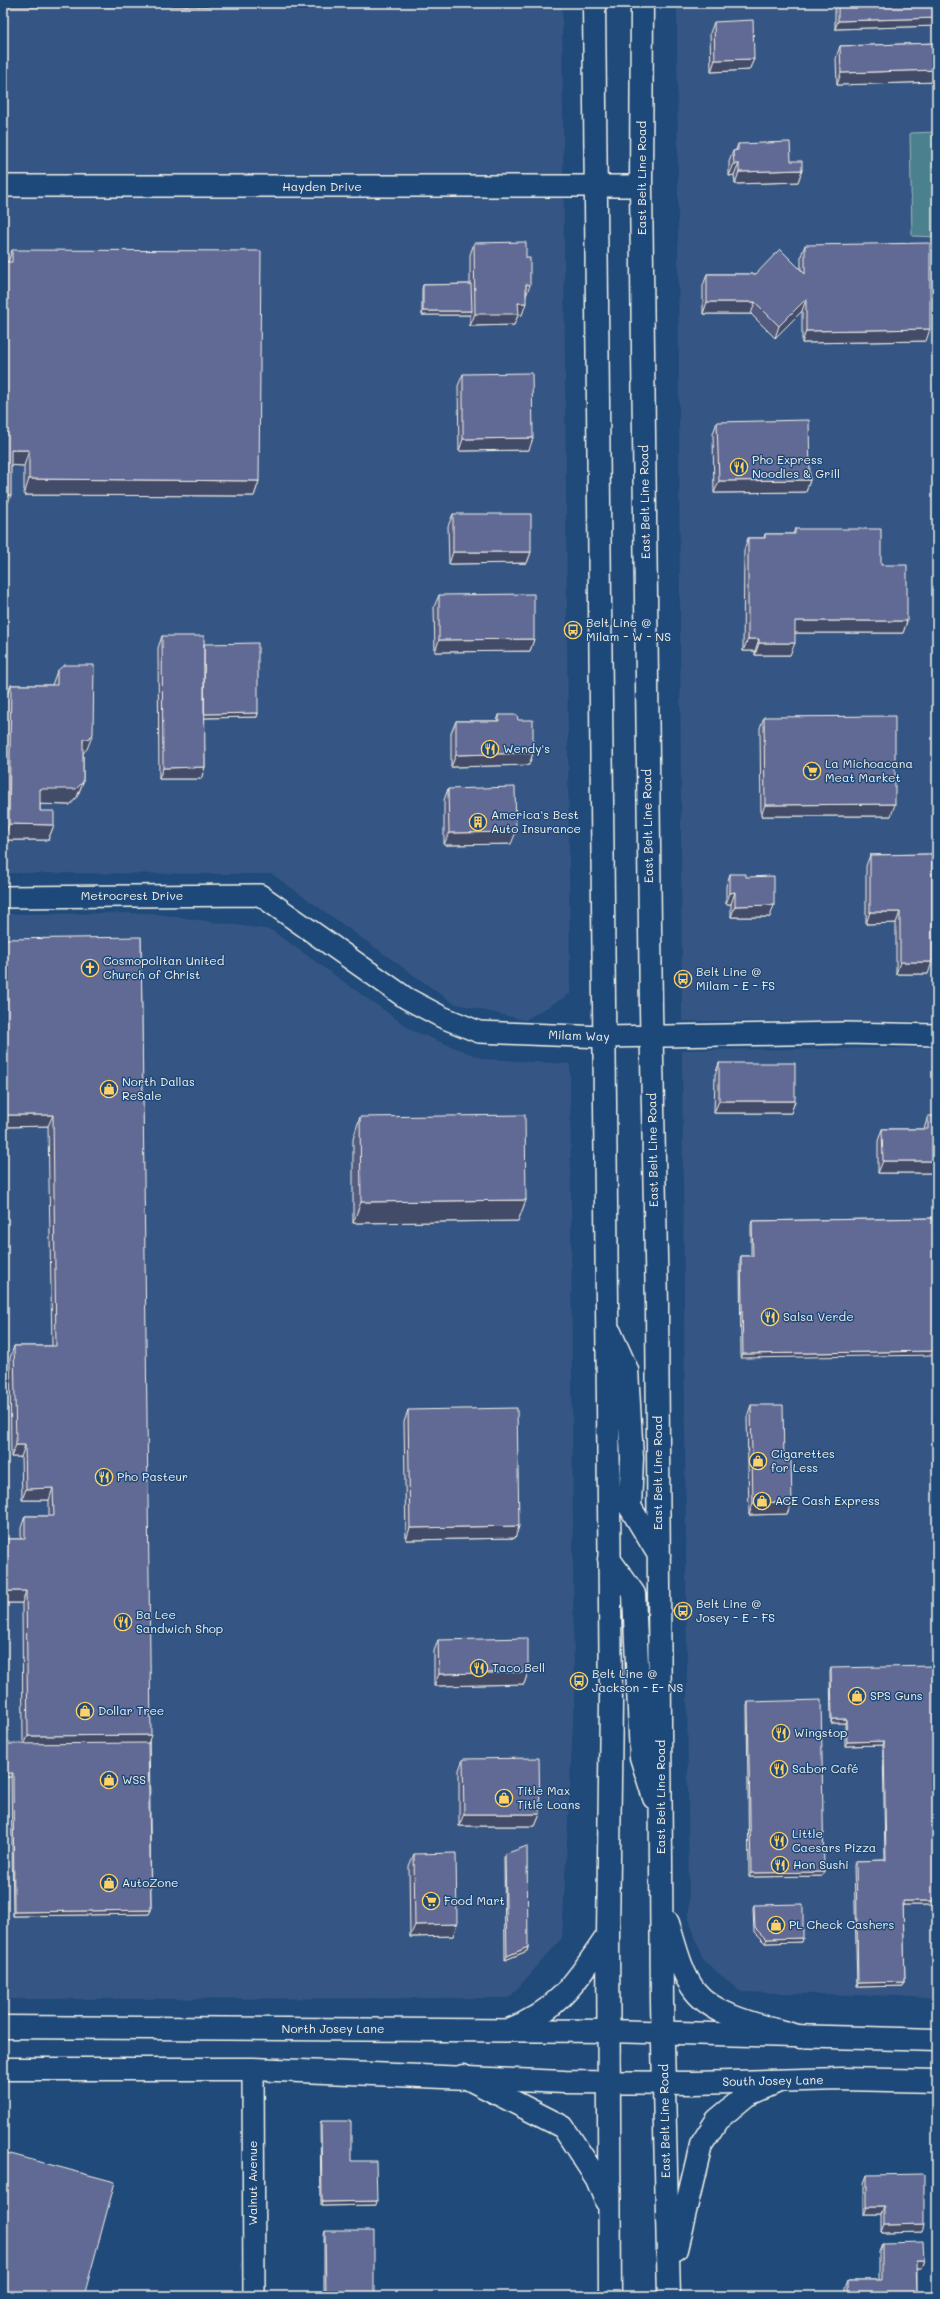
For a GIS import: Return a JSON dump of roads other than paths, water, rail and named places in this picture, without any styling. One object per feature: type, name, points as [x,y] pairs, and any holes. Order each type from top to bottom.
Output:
[{"type":"main road","points":[[594,3],[608,1559],[611,1703],[608,1934],[608,2207],[610,2296]]},
{"type":"main road","name":"East Belt Line Road","points":[[642,3],[641,186],[651,1037],[657,1306],[661,1906],[669,2287]]},
{"type":"main road","points":[[606,1325],[627,1370],[632,1458],[630,1507],[659,1555]]},
{"type":"main road","points":[[608,1559],[634,1594],[641,1757],[661,1818]]},
{"type":"main road","points":[[661,1906],[683,1968],[697,1993],[710,2004],[738,2018],[801,2037]]},
{"type":"main road","points":[[508,2030],[521,2026],[547,2011],[573,1986],[608,1934]]},
{"type":"main road","name":"North Josey Lane","points":[[3,2026],[608,2031],[663,2033]]},
{"type":"main road","points":[[663,2033],[937,2040]]},
{"type":"main road","points":[[3,2068],[253,2069],[608,2082]]},
{"type":"main road","points":[[463,2076],[563,2127],[597,2179],[608,2207]]},
{"type":"main road","points":[[669,2287],[701,2145],[717,2120],[747,2095],[779,2081]]},
{"type":"main road","name":"South Josey Lane","points":[[608,2082],[937,2081]]},
{"type":"street","name":"Hayden Drive","points":[[3,186],[641,186]]},
{"type":"street","name":"Milam Way","points":[[260,895],[406,998],[442,1017],[479,1032],[603,1037],[845,1033],[937,1035]]},
{"type":"street","name":"Metrocrest Drive","points":[[3,897],[260,895]]},
{"type":"street","name":"Walnut Avenue","points":[[253,2069],[254,2296]]},
{"type":"place","name":"Pho Express Noodles & Grill","points":[[739,467]]},
{"type":"place","name":"Belt Line @ Milam - W - NS","points":[[573,630]]},
{"type":"place","name":"Wendy's","points":[[490,749]]},
{"type":"place","name":"La Michoacana Meat Market","points":[[812,771]]},
{"type":"place","name":"America's Best Auto Insurance","points":[[478,822]]},
{"type":"place","name":"Cosmopolitan United Church of Christ","points":[[90,968]]},
{"type":"place","name":"Belt Line @ Milam - E - FS","points":[[683,979]]},
{"type":"place","name":"North Dallas ReSale","points":[[109,1089]]},
{"type":"place","name":"Salsa Verde","points":[[770,1317]]},
{"type":"place","name":"Cigarettes for Less","points":[[758,1461]]},
{"type":"place","name":"Pho Pasteur","points":[[104,1477]]},
{"type":"place","name":"ACE Cash Express","points":[[762,1501]]},
{"type":"place","name":"Belt Line @ Josey - E - FS","points":[[683,1611]]},
{"type":"place","name":"Ba Lee Sandwich Shop","points":[[123,1622]]},
{"type":"place","name":"Taco Bell","points":[[479,1668]]},
{"type":"place","name":"Belt Line @ Jackson - E- NS","points":[[579,1681]]},
{"type":"place","name":"SPS Guns","points":[[857,1696]]},
{"type":"place","name":"Dollar Tree","points":[[85,1711]]},
{"type":"place","name":"Wingstop","points":[[781,1733]]},
{"type":"place","name":"Sabor Café","points":[[779,1769]]},
{"type":"place","name":"WSS","points":[[109,1780]]},
{"type":"place","name":"Title Max Title Loans","points":[[504,1798]]},
{"type":"place","name":"Little Caesars Pizza","points":[[779,1841]]},
{"type":"place","name":"Hon Sushi","points":[[780,1865]]},
{"type":"place","name":"AutoZone","points":[[109,1883]]},
{"type":"place","name":"Food Mart","points":[[431,1901]]},
{"type":"place","name":"PL Check Cashers","points":[[776,1925]]}]
